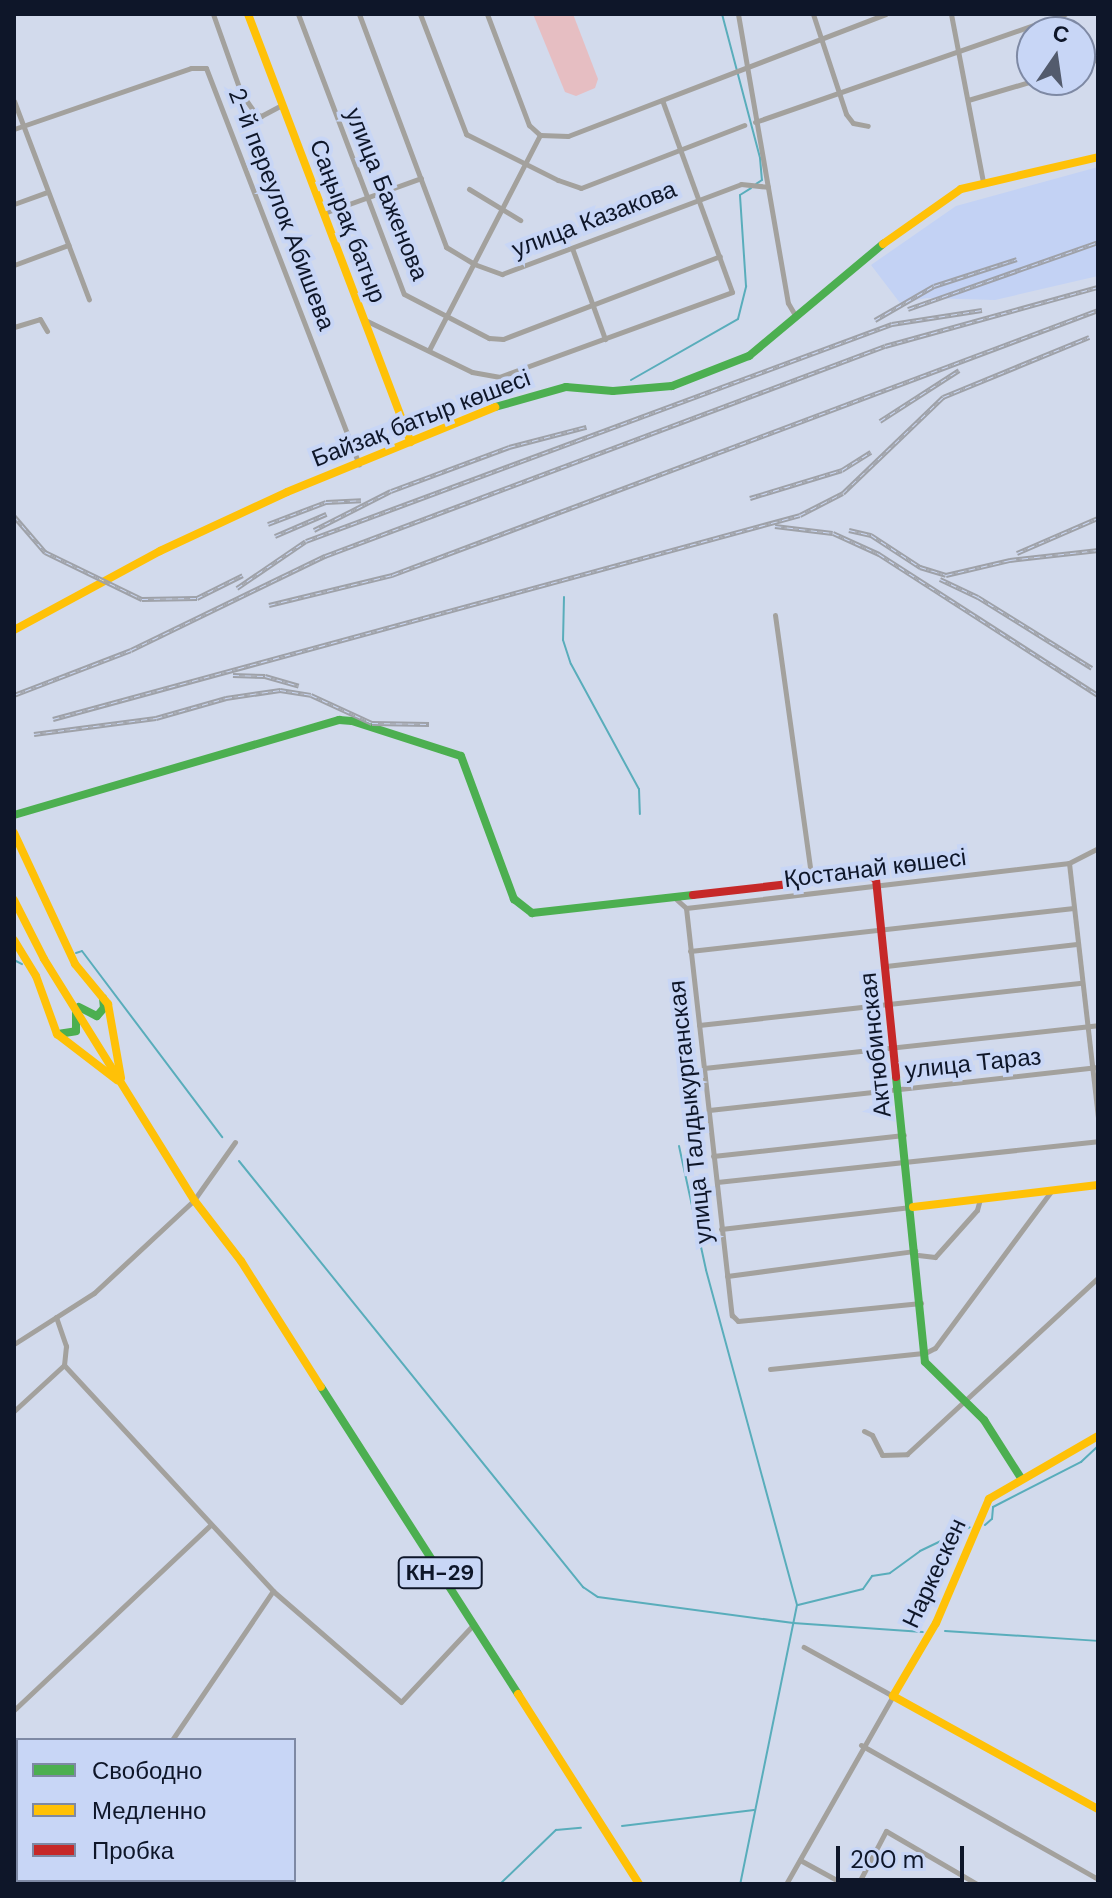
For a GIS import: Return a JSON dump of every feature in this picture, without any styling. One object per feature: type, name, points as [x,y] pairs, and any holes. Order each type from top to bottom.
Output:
[{"type":"main road","name":"Саңырақ батыр","points":[[248,14],[411,442]]},
{"type":"main road","name":"Байзақ батыр көшесі","points":[[14,630],[160,551],[526,394],[566,387],[613,391],[672,386],[749,356],[795,315],[961,189],[983,181],[1098,157]]},
{"type":"main road","points":[[14,815],[339,720],[352,721],[375,732],[461,756],[514,899],[524,910],[676,899],[812,882],[877,883]]},
{"type":"main road","points":[[14,833],[75,964],[103,997],[115,1032],[121,1083]]},
{"type":"main road","name":"Актюбинская","points":[[877,883],[913,1207],[924,1353]]},
{"type":"main road","name":"КН-29","points":[[14,900],[72,1002],[194,1200],[241,1261],[639,1884]]},
{"type":"main road","points":[[14,940],[36,976],[57,1034],[121,1083]]},
{"type":"main road","points":[[72,1002],[93,1017],[102,1013],[103,997]]},
{"type":"main road","points":[[57,1034],[71,1036],[76,1031],[72,1002]]},
{"type":"main road","points":[[913,1207],[1098,1185]]},
{"type":"main road","points":[[924,1353],[925,1362],[984,1420],[1021,1478]]},
{"type":"main road","name":"Наркескен","points":[[893,1696],[936,1623],[989,1499],[1021,1478],[1044,1470],[1098,1436]]},
{"type":"main road","points":[[893,1696],[1098,1809]]},
{"type":"street","points":[[213,14],[241,93],[255,113],[261,116],[282,105]]},
{"type":"street","name":"улица Баженова","points":[[298,14],[404,294],[489,338],[503,339],[720,256]]},
{"type":"street","name":"улица Казакова","points":[[359,14],[446,247],[474,264],[502,274],[741,184],[768,187]]},
{"type":"street","points":[[420,14],[466,134],[581,188],[744,125]]},
{"type":"street","points":[[487,14],[529,125],[540,135],[568,136],[821,35],[885,14]]},
{"type":"street","points":[[738,14],[744,65],[788,303],[795,315]]},
{"type":"street","points":[[813,14],[839,92],[853,123],[868,126]]},
{"type":"street","points":[[951,14],[983,181]]},
{"type":"street","points":[[755,122],[1065,14]]},
{"type":"street","name":"2-й переулок Абишева","points":[[14,129],[191,68],[206,68],[359,464]]},
{"type":"street","points":[[968,100],[1016,86]]},
{"type":"street","points":[[365,320],[472,372],[499,377],[732,292],[662,100]]},
{"type":"street","points":[[14,101],[89,299]]},
{"type":"street","points":[[429,350],[540,135]]},
{"type":"street","points":[[324,213],[421,178]]},
{"type":"street","points":[[469,189],[520,220]]},
{"type":"street","points":[[14,204],[47,192]]},
{"type":"street","points":[[14,265],[68,245]]},
{"type":"street","points":[[572,248],[605,339]]},
{"type":"street","points":[[14,327],[40,319],[47,331]]},
{"type":"street","points":[[775,615],[812,882]]},
{"type":"street","points":[[1098,848],[1069,863],[1087,1026],[1095,1067],[1098,1119]]},
{"type":"street","name":"Қостанай көшесі","points":[[686,908],[877,883],[1069,863]]},
{"type":"street","points":[[676,899],[686,908]]},
{"type":"street","name":"улица Талдыкурганская","points":[[686,908],[732,1315],[738,1321],[921,1303]]},
{"type":"street","points":[[690,951],[1074,908]]},
{"type":"street","points":[[886,966],[1077,944]]},
{"type":"street","points":[[699,1025],[1082,983]]},
{"type":"street","points":[[704,1068],[1098,1025]]},
{"type":"street","name":"улица Тараз","points":[[709,1110],[1095,1067]]},
{"type":"street","points":[[713,1156],[905,1135]]},
{"type":"street","points":[[717,1182],[1098,1141]]},
{"type":"street","points":[[14,1344],[94,1293],[194,1200],[235,1142]]},
{"type":"street","points":[[770,1369],[924,1353],[935,1348],[1052,1190]]},
{"type":"street","points":[[727,1276],[917,1253],[935,1257],[977,1210],[980,1199]]},
{"type":"street","points":[[721,1229],[913,1207]]},
{"type":"street","points":[[864,1431],[872,1435],[882,1455],[902,1458],[1098,1278]]},
{"type":"street","points":[[14,1411],[64,1365],[66,1346],[56,1317]]},
{"type":"street","points":[[64,1365],[273,1591],[401,1702],[473,1625]]},
{"type":"street","points":[[14,1710],[210,1525]]},
{"type":"street","points":[[173,1738],[273,1591]]},
{"type":"street","points":[[786,1884],[861,1745],[893,1696],[804,1647]]},
{"type":"street","points":[[14,1696],[21,1703]]},
{"type":"street","points":[[861,1745],[1098,1879]]},
{"type":"street","points":[[858,1884],[886,1831],[977,1884]]},
{"type":"street","points":[[800,1860],[844,1884]]},
{"type":"shaded area","points":[[533,14],[573,14],[598,79],[595,88],[576,96],[565,92]]},
{"type":"shaded area","points":[[1098,167],[1098,276],[995,300],[927,298],[900,303],[871,265],[956,206]]},
{"type":"waterway","points":[[722,14],[760,158],[762,180],[756,184]]},
{"type":"waterway","points":[[631,380],[738,319],[746,286],[740,195],[751,188]]},
{"type":"waterway","points":[[564,597],[563,640],[571,664],[639,789],[640,814]]},
{"type":"waterway","points":[[76,953],[82,951],[222,1137]]},
{"type":"waterway","points":[[14,960],[22,964]]},
{"type":"waterway","points":[[679,1146],[706,1270],[797,1605],[740,1884]]},
{"type":"waterway","points":[[239,1161],[583,1587],[598,1597],[793,1623],[923,1632]]},
{"type":"waterway","points":[[985,1525],[992,1519],[993,1507],[1081,1462],[1098,1446]]},
{"type":"waterway","points":[[798,1605],[863,1589],[872,1576],[890,1573],[920,1551],[970,1527]]},
{"type":"waterway","points":[[945,1631],[1098,1641]]},
{"type":"waterway","points":[[622,1826],[754,1810]]},
{"type":"waterway","points":[[500,1884],[556,1830],[581,1828]]},
{"type":"waterway","points":[[206,1882],[213,1884]]},
{"type":"railway","points":[[908,309],[1098,242]]},
{"type":"railway","points":[[875,320],[934,286],[1017,259]]},
{"type":"railway","points":[[14,695],[131,650],[325,556],[885,346],[1098,287]]},
{"type":"railway","points":[[237,588],[306,541],[892,324],[982,310]]},
{"type":"railway","points":[[269,605],[392,575],[1098,310]]},
{"type":"railway","points":[[53,719],[800,515],[843,493],[943,397],[1089,337]]},
{"type":"railway","points":[[880,421],[959,370]]},
{"type":"railway","points":[[314,530],[391,491],[509,447],[586,427]]},
{"type":"railway","points":[[750,498],[842,470],[871,452]]},
{"type":"railway","points":[[268,524],[326,502],[361,500]]},
{"type":"railway","points":[[275,536],[326,514]]},
{"type":"railway","points":[[14,516],[45,552],[142,599],[197,598],[243,575]]},
{"type":"railway","points":[[1017,553],[1098,518]]},
{"type":"railway","points":[[775,526],[833,533],[879,554],[1098,695]]},
{"type":"railway","points":[[849,530],[871,535],[920,567],[946,575],[1010,560],[1098,550]]},
{"type":"railway","points":[[940,579],[978,597],[1092,668]]},
{"type":"railway","points":[[233,675],[265,676],[299,686]]},
{"type":"railway","points":[[34,734],[156,718],[226,698],[280,690],[311,695],[372,723],[429,724]]},
{"type":"traffic: fast","points":[[495,407],[566,387],[613,391],[672,386],[749,356],[883,244]]},
{"type":"traffic: fast","points":[[14,815],[339,720],[352,721],[461,756],[514,899],[532,913],[693,895]]},
{"type":"traffic: fast","points":[[79,1007],[97,1016],[104,1008],[103,998]]},
{"type":"traffic: fast","points":[[58,1034],[76,1031],[76,1013]]},
{"type":"traffic: fast","points":[[896,1077],[925,1362],[984,1420],[1021,1478]]},
{"type":"traffic: fast","points":[[321,1387],[518,1694]]},
{"type":"traffic: slow","points":[[248,14],[411,442]]},
{"type":"traffic: slow","points":[[883,244],[961,189],[1098,157]]},
{"type":"traffic: slow","points":[[14,630],[160,551],[287,492],[495,407]]},
{"type":"traffic: slow","points":[[14,833],[75,964],[108,1004],[121,1078]]},
{"type":"traffic: slow","points":[[14,900],[44,959],[194,1200],[241,1261],[321,1387]]},
{"type":"traffic: slow","points":[[14,940],[36,976],[57,1034],[117,1080]]},
{"type":"traffic: slow","points":[[913,1207],[1098,1185]]},
{"type":"traffic: slow","points":[[1098,1436],[989,1499],[936,1623],[893,1696],[1098,1809]]},
{"type":"traffic: slow","points":[[518,1694],[639,1884]]},
{"type":"traffic: jam","points":[[693,895],[868,875],[876,879],[896,1077]]}]
